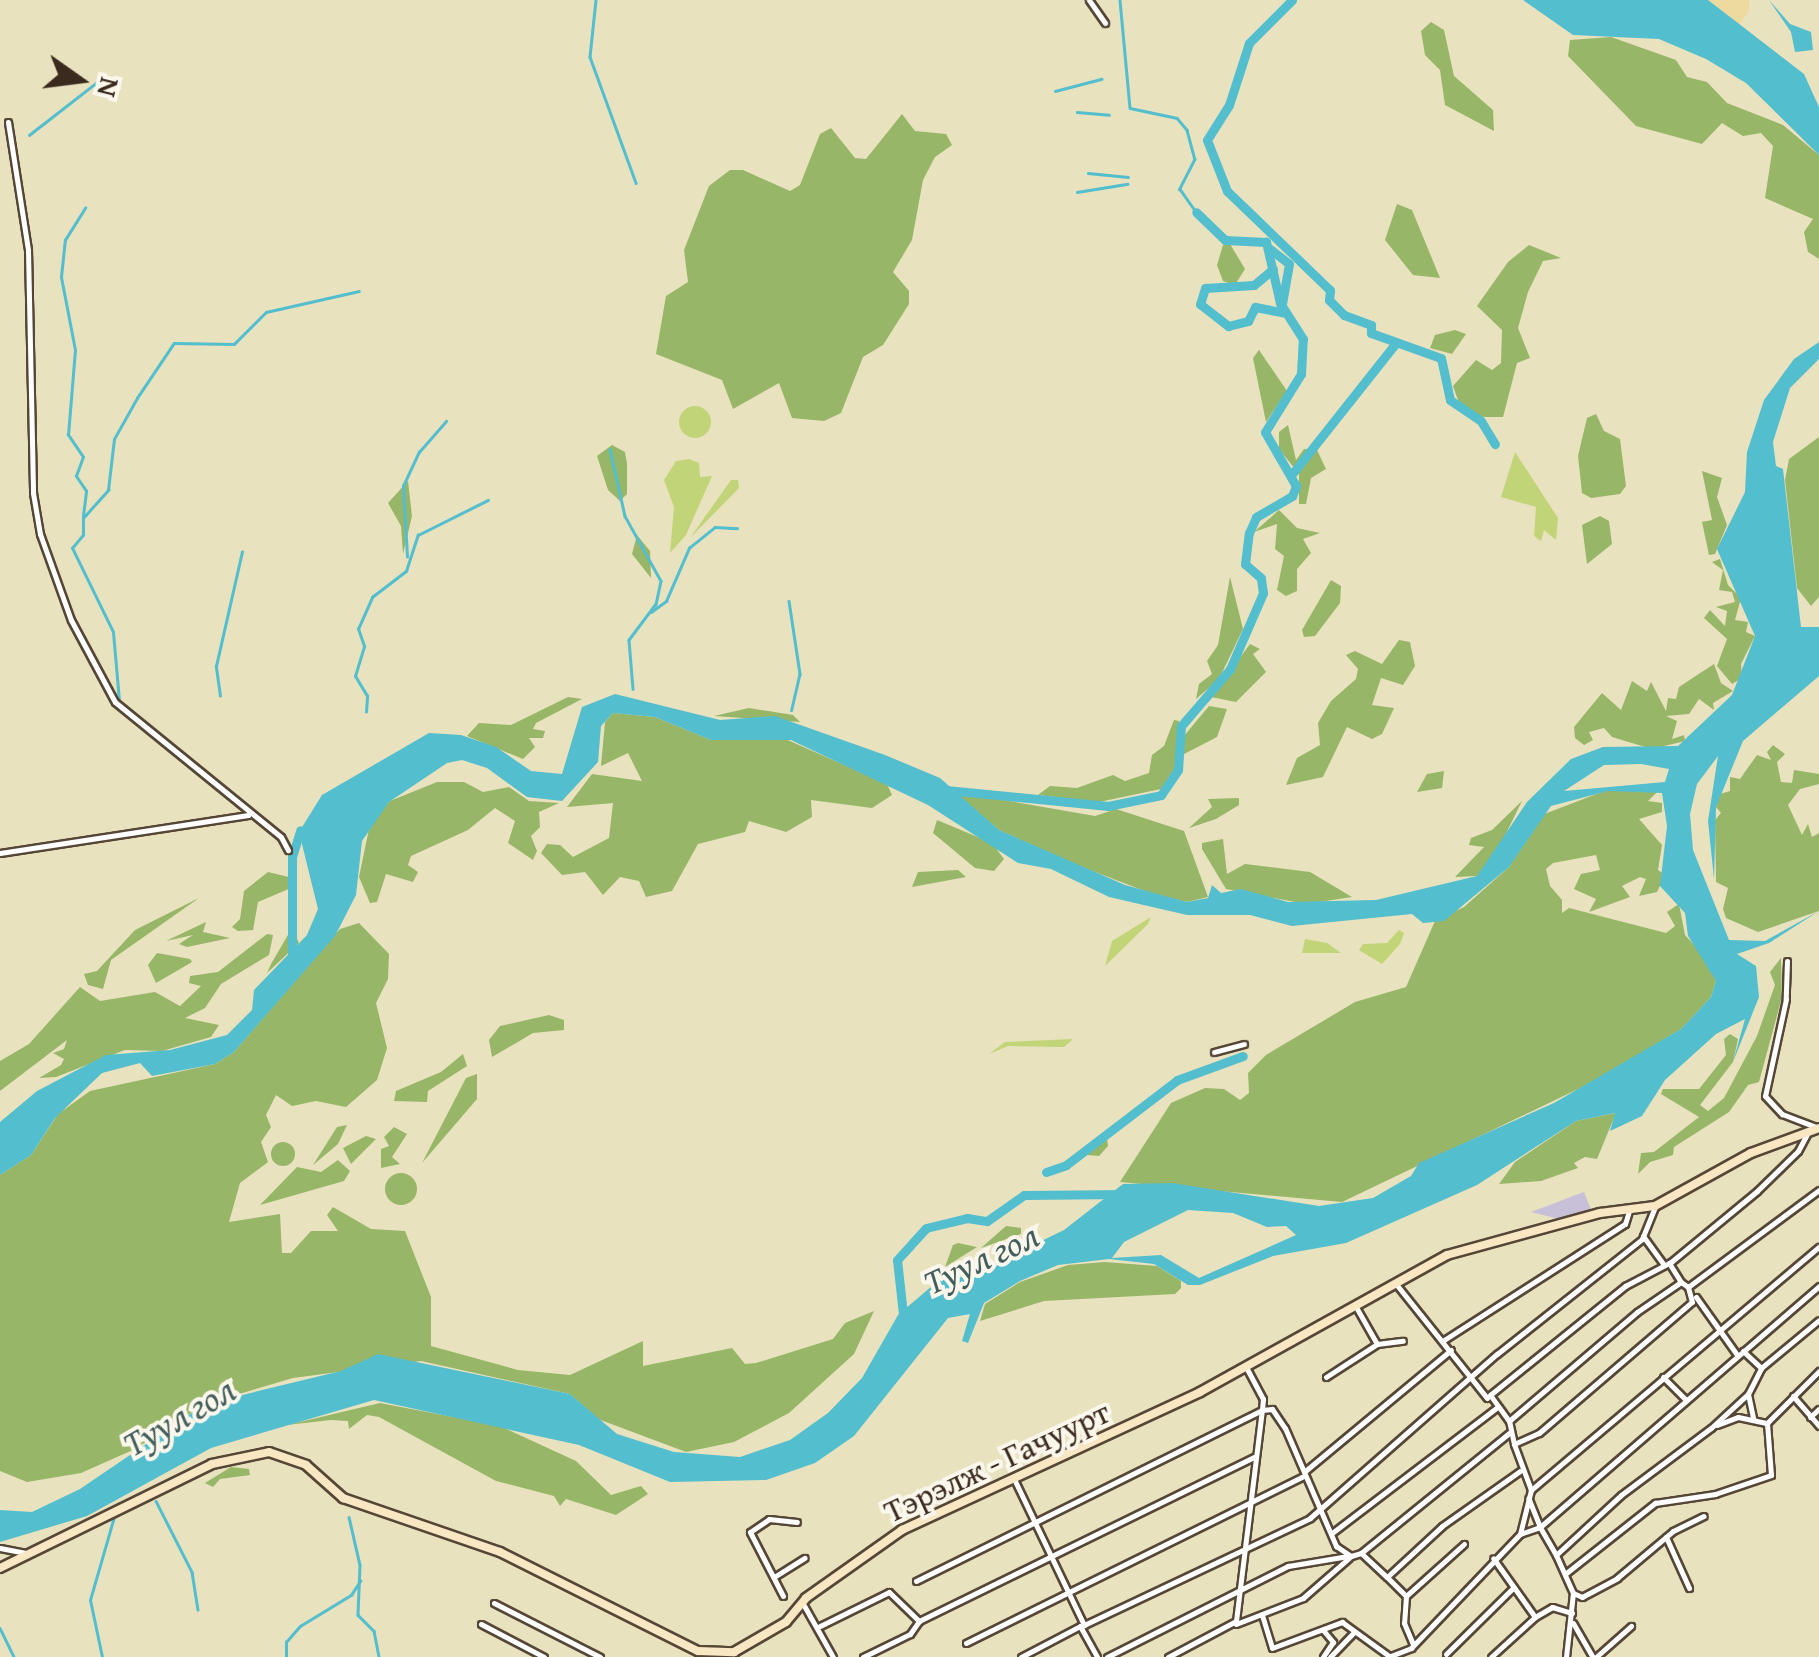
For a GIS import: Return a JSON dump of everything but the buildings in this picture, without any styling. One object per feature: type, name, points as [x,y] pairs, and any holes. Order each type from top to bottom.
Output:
[{"type":"main road","name":"Тэрэлж - Гачуурт","points":[[0,1568],[212,1464],[269,1452],[306,1464],[343,1498],[500,1552],[693,1649],[713,1654],[743,1653],[786,1622],[802,1602],[902,1530],[1015,1481],[1246,1367],[1354,1304],[1465,1248],[1656,1206],[1752,1153],[1819,1128]]},
{"type":"street","points":[[1089,0],[1104,23]]},
{"type":"street","points":[[8,122],[28,250],[27,438],[40,534],[88,661],[114,702],[251,814],[288,850]]},
{"type":"street","points":[[0,853],[251,814]]},
{"type":"street","points":[[1787,961],[1786,999],[1765,1096],[1782,1114],[1819,1128]]},
{"type":"street","points":[[1214,1052],[1244,1044]]},
{"type":"street","points":[[1487,1398],[1624,1286],[1666,1264],[1757,1191],[1798,1152],[1806,1134]]},
{"type":"street","points":[[1688,1287],[1819,1190]]},
{"type":"street","points":[[1021,1657],[1318,1512],[1643,1236],[1656,1206]]},
{"type":"street","points":[[1444,1340],[1625,1224],[1629,1212]]},
{"type":"street","points":[[1643,1236],[1688,1287],[1718,1330],[1761,1368]]},
{"type":"street","points":[[1520,1534],[1532,1490],[1819,1246]]},
{"type":"street","points":[[1532,1490],[1520,1471],[1509,1432],[1510,1421],[1681,1282]]},
{"type":"street","points":[[1396,1284],[1510,1421]]},
{"type":"street","points":[[1262,1615],[1272,1648],[1342,1622],[1388,1657],[1413,1644],[1520,1534],[1540,1527],[1819,1286]]},
{"type":"street","points":[[1514,1444],[1539,1433],[1695,1296]]},
{"type":"street","points":[[1354,1304],[1377,1344]]},
{"type":"street","points":[[1556,1555],[1621,1495],[1711,1428],[1748,1394],[1761,1368],[1819,1320]]},
{"type":"street","points":[[1326,1377],[1377,1344],[1404,1341]]},
{"type":"street","points":[[966,1643],[1250,1504],[1303,1474],[1451,1350]]},
{"type":"street","points":[[1234,1625],[1263,1399],[1246,1367]]},
{"type":"street","points":[[1565,1574],[1654,1503],[1715,1494],[1768,1477],[1766,1423],[1819,1371]]},
{"type":"street","points":[[1663,1376],[1686,1400]]},
{"type":"street","points":[[1748,1394],[1753,1418]]},
{"type":"street","points":[[1793,1396],[1819,1426]]},
{"type":"street","points":[[1331,1534],[1496,1408]]},
{"type":"street","points":[[1810,1417],[1819,1409]]},
{"type":"street","points":[[916,1581],[1262,1410],[1275,1413],[1318,1512],[1351,1556]]},
{"type":"street","points":[[1711,1428],[1753,1418],[1766,1423]]},
{"type":"street","points":[[1107,1657],[1288,1566],[1362,1553],[1509,1432]]},
{"type":"street","points":[[863,1657],[910,1634],[919,1621],[1257,1455]]},
{"type":"street","points":[[1387,1577],[1442,1526],[1520,1471]]},
{"type":"street","points":[[1015,1481],[1064,1594],[1097,1657]]},
{"type":"street","points":[[1528,1498],[1574,1593],[1566,1657]]},
{"type":"street","points":[[1574,1593],[1582,1597],[1617,1578],[1666,1537],[1704,1516]]},
{"type":"street","points":[[783,1596],[751,1527],[779,1518],[797,1522]]},
{"type":"street","points":[[1666,1537],[1689,1588]]},
{"type":"street","points":[[1413,1644],[1404,1623],[1406,1596],[1464,1544]]},
{"type":"street","points":[[0,1548],[26,1553]]},
{"type":"street","points":[[1362,1553],[1406,1596]]},
{"type":"street","points":[[1168,1657],[1303,1598],[1351,1556]]},
{"type":"street","points":[[774,1578],[804,1558]]},
{"type":"street","points":[[1493,1558],[1535,1617]]},
{"type":"street","points":[[1446,1654],[1514,1587]]},
{"type":"street","points":[[820,1626],[889,1592],[919,1621]]},
{"type":"street","points":[[802,1602],[820,1626],[832,1657]]},
{"type":"street","points":[[494,1603],[600,1657]]},
{"type":"street","points":[[1491,1657],[1535,1617],[1552,1608],[1572,1617],[1594,1657],[1631,1626]]},
{"type":"street","points":[[481,1624],[544,1657]]},
{"type":"street","points":[[1320,1630],[1333,1642],[1327,1657]]},
{"type":"street","points":[[1327,1657],[1354,1632]]},
{"type":"shaded area","points":[[1584,1192],[1593,1215],[1571,1222],[1531,1212]]},
{"type":"green space","points":[[1431,22],[1444,30],[1454,76],[1493,110],[1494,131],[1445,105],[1440,70],[1425,55],[1421,31]]},
{"type":"green space","points":[[1611,37],[1676,60],[1687,77],[1707,82],[1727,103],[1783,125],[1819,155],[1819,259],[1808,252],[1804,232],[1813,219],[1765,198],[1773,146],[1761,133],[1743,136],[1722,123],[1702,144],[1636,126],[1568,56],[1570,40]]},
{"type":"green space","points":[[902,114],[915,131],[946,134],[952,145],[935,157],[923,180],[912,240],[893,272],[909,291],[909,304],[883,345],[863,357],[841,413],[824,421],[792,418],[779,383],[733,409],[722,380],[656,354],[666,296],[688,282],[684,250],[709,186],[730,170],[743,170],[790,191],[800,185],[820,134],[831,128],[855,158],[866,159]]},
{"type":"green space","points":[[1397,204],[1412,210],[1440,278],[1413,275],[1385,240]]},
{"type":"green space","points":[[1230,244],[1245,269],[1235,285],[1223,281],[1217,265],[1223,245]]},
{"type":"green space","points":[[1529,245],[1561,258],[1543,261],[1528,292],[1518,328],[1530,358],[1517,363],[1503,417],[1483,417],[1459,403],[1453,386],[1476,360],[1492,370],[1501,363],[1502,330],[1477,306],[1508,262]]},
{"type":"green space","points":[[1455,330],[1466,334],[1452,354],[1430,348],[1435,335]]},
{"type":"green space","points":[[1259,350],[1287,391],[1266,422],[1253,358]]},
{"type":"green space","points":[[695,406],[706,411],[711,422],[706,433],[695,438],[684,433],[679,422],[684,411]]},
{"type":"green space","points":[[1596,414],[1604,431],[1620,439],[1626,486],[1620,494],[1591,498],[1582,493],[1578,456],[1587,418]]},
{"type":"green space","points":[[1288,425],[1296,460],[1304,449],[1317,450],[1326,469],[1311,478],[1306,504],[1299,504],[1299,474],[1279,449],[1279,432]]},
{"type":"green space","points":[[1819,437],[1819,597],[1811,606],[1797,588],[1785,480],[1789,459]]},
{"type":"green space","points":[[612,445],[625,452],[627,464],[627,494],[620,501],[608,490],[597,456]]},
{"type":"green space","points":[[1515,452],[1558,518],[1556,540],[1544,530],[1541,541],[1534,536],[1536,507],[1501,497]]},
{"type":"green space","points":[[689,459],[699,463],[700,477],[712,476],[686,535],[670,553],[674,507],[664,480],[676,461]]},
{"type":"green space","points":[[1702,471],[1722,478],[1717,497],[1727,525],[1715,554],[1709,555],[1702,522],[1712,520]]},
{"type":"green space","points":[[731,480],[738,480],[739,488],[690,538]]},
{"type":"green space","points":[[408,481],[412,516],[403,554],[401,526],[388,503]]},
{"type":"green space","points":[[1279,510],[1297,528],[1320,533],[1303,539],[1311,553],[1297,569],[1297,591],[1286,596],[1277,590],[1284,556],[1275,549],[1277,524],[1254,532]]},
{"type":"green space","points":[[1600,516],[1609,521],[1612,544],[1587,564],[1582,525]]},
{"type":"green space","points":[[637,535],[650,551],[651,578],[632,554]]},
{"type":"green space","points":[[1720,559],[1728,585],[1741,598],[1735,620],[1748,622],[1746,632],[1755,636],[1741,664],[1742,678],[1732,684],[1717,666],[1727,639],[1704,618],[1710,610],[1725,626],[1727,611],[1716,607],[1735,602],[1732,592],[1719,590],[1723,570],[1712,562]]},
{"type":"green space","points":[[1230,577],[1243,629],[1219,679],[1196,699],[1199,684],[1212,674],[1207,661],[1218,645]]},
{"type":"green space","points":[[1331,580],[1341,586],[1340,603],[1315,636],[1304,637],[1302,630]]},
{"type":"green space","points":[[1399,640],[1410,642],[1415,666],[1403,685],[1381,678],[1372,705],[1394,708],[1382,734],[1372,739],[1347,727],[1323,777],[1286,785],[1297,758],[1320,745],[1318,723],[1331,701],[1356,679],[1358,669],[1346,655],[1355,651],[1382,664]]},
{"type":"green space","points":[[1250,644],[1260,649],[1253,654],[1266,672],[1236,702],[1211,697]]},
{"type":"green space","points":[[1714,664],[1721,683],[1733,691],[1713,703],[1714,710],[1699,699],[1689,714],[1666,716],[1677,721],[1672,739],[1684,735],[1685,741],[1652,749],[1612,737],[1604,728],[1589,732],[1593,740],[1584,745],[1575,738],[1574,727],[1602,693],[1621,710],[1632,681],[1647,691],[1651,682],[1666,711],[1668,698],[1676,699],[1679,687]]},
{"type":"green space","points":[[568,697],[582,699],[536,723],[533,729],[545,731],[543,738],[529,738],[535,747],[523,759],[467,736],[479,723],[511,725]]},
{"type":"green space","points":[[1209,706],[1227,709],[1217,737],[1184,754],[1184,736]]},
{"type":"green space","points":[[749,708],[793,715],[800,722],[714,716]]},
{"type":"green space","points":[[613,713],[655,717],[711,740],[781,737],[887,784],[892,795],[872,808],[811,800],[812,817],[786,832],[749,821],[745,832],[698,844],[672,891],[646,897],[639,881],[620,877],[603,895],[585,872],[562,875],[541,853],[547,844],[560,845],[573,857],[609,838],[613,803],[567,807],[592,774],[642,781],[628,753],[601,766],[605,722]]},
{"type":"green space","points":[[1174,720],[1179,721],[1175,768],[1161,789],[1099,802],[1038,795],[1050,786],[1077,788],[1113,775],[1125,781],[1149,773],[1152,755],[1164,746]]},
{"type":"green space","points":[[1773,745],[1785,754],[1777,762],[1781,782],[1792,783],[1794,770],[1819,774],[1819,784],[1800,789],[1788,805],[1802,835],[1808,824],[1812,837],[1819,833],[1819,911],[1758,932],[1726,918],[1723,909],[1728,888],[1716,882],[1715,820],[1721,813],[1716,807],[1720,794],[1730,791],[1730,777],[1740,779],[1757,755],[1771,760],[1767,752]]},
{"type":"green space","points":[[1444,771],[1442,788],[1417,792],[1427,774]]},
{"type":"green space","points":[[437,782],[464,782],[483,792],[509,787],[529,801],[559,803],[539,812],[540,827],[531,836],[537,851],[533,860],[508,843],[515,821],[495,808],[468,830],[411,856],[408,865],[418,872],[413,882],[386,874],[377,902],[370,903],[359,877],[370,824],[390,801]]},
{"type":"green space","points":[[1607,790],[1657,792],[1648,801],[1662,803],[1662,812],[1639,819],[1662,845],[1658,870],[1665,875],[1657,892],[1639,896],[1646,879],[1640,877],[1622,886],[1630,897],[1589,912],[1596,899],[1574,889],[1581,874],[1600,870],[1596,855],[1553,863],[1546,869],[1550,886],[1562,900],[1562,913],[1569,908],[1666,933],[1675,926],[1667,912],[1679,904],[1685,935],[1711,964],[1716,981],[1711,997],[1681,1029],[1599,1079],[1342,1202],[1120,1182],[1171,1103],[1205,1088],[1224,1089],[1240,1100],[1249,1093],[1248,1073],[1266,1055],[1355,1002],[1406,987],[1435,921],[1464,907],[1509,867],[1539,816]]},
{"type":"green space","points":[[964,793],[1095,816],[1116,809],[1184,831],[1208,897],[1187,902],[1150,893],[1074,864],[999,830],[959,797]]},
{"type":"green space","points":[[1239,798],[1239,805],[1216,819],[1189,828],[1212,807],[1208,799]]},
{"type":"green space","points":[[1522,801],[1493,860],[1477,876],[1455,877],[1484,847],[1469,845],[1471,838],[1492,830]]},
{"type":"green space","points":[[937,820],[992,843],[1004,859],[994,871],[975,868],[933,833]]},
{"type":"green space","points":[[1223,839],[1227,874],[1245,864],[1310,872],[1352,897],[1306,904],[1226,889],[1202,849],[1202,843]]},
{"type":"green space","points":[[958,870],[966,877],[912,887],[918,872]]},
{"type":"green space","points":[[268,872],[293,878],[291,888],[258,902],[253,930],[238,931],[232,927],[240,919],[244,891]]},
{"type":"green space","points":[[199,898],[111,960],[103,989],[88,985],[84,974],[97,971],[135,930]]},
{"type":"green space","points":[[1151,917],[1148,924],[1105,966],[1112,941]]},
{"type":"green space","points":[[206,922],[203,932],[230,938],[187,947],[179,944],[193,935],[166,941]]},
{"type":"green space","points":[[359,923],[389,954],[388,979],[376,1003],[387,1048],[377,1080],[346,1107],[316,1101],[292,1106],[276,1095],[266,1115],[271,1127],[261,1142],[268,1162],[240,1183],[229,1222],[280,1214],[282,1253],[291,1253],[311,1231],[338,1231],[327,1215],[333,1207],[371,1229],[405,1231],[431,1297],[431,1346],[518,1370],[570,1375],[643,1341],[643,1366],[732,1348],[745,1364],[756,1363],[833,1339],[845,1323],[874,1311],[854,1354],[789,1413],[734,1442],[686,1452],[598,1419],[570,1394],[421,1361],[293,1378],[205,1404],[135,1449],[81,1473],[27,1482],[0,1471],[0,1175],[31,1155],[58,1114],[90,1091],[215,1064],[234,1052],[340,929]]},
{"type":"green space","points":[[292,928],[299,943],[267,973],[271,964]]},
{"type":"green space","points":[[1399,930],[1404,933],[1400,944],[1382,964],[1359,950],[1363,944],[1387,943]]},
{"type":"green space","points":[[267,934],[273,935],[269,955],[221,984],[205,1008],[185,1018],[219,1025],[211,1037],[162,1051],[125,1050],[56,1077],[39,1078],[61,1065],[64,1059],[53,1053],[64,1049],[67,1040],[0,1091],[0,1061],[29,1044],[80,987],[100,1001],[155,992],[180,1006],[201,986],[189,983],[190,976],[218,972]]},
{"type":"green space","points":[[1305,939],[1327,943],[1341,953],[1302,953]]},
{"type":"green space","points":[[157,953],[192,962],[156,983],[148,965]]},
{"type":"green space","points":[[1781,958],[1782,997],[1759,1082],[1748,1085],[1729,1112],[1674,1147],[1673,1155],[1650,1162],[1638,1174],[1641,1153],[1654,1152],[1699,1117],[1661,1094],[1663,1089],[1699,1089],[1726,1055],[1724,1039],[1730,1034],[1738,1039],[1733,1062],[1700,1105],[1708,1111],[1724,1098],[1757,1036],[1775,985],[1770,972]]},
{"type":"green space","points":[[549,1015],[564,1020],[564,1030],[533,1033],[492,1057],[489,1040],[500,1026]]},
{"type":"green space","points":[[1073,1039],[1064,1047],[1008,1046],[989,1054],[1005,1042]]},
{"type":"green space","points":[[463,1054],[467,1066],[428,1091],[427,1102],[394,1101],[396,1091],[441,1072]]},
{"type":"green space","points":[[477,1074],[477,1099],[422,1163],[466,1078]]},
{"type":"green space","points":[[1616,1113],[1597,1159],[1585,1157],[1574,1163],[1578,1168],[1541,1181],[1499,1184],[1515,1162],[1576,1121]]},
{"type":"green space","points":[[347,1125],[338,1144],[313,1165],[337,1127]]},
{"type":"green space","points":[[394,1127],[407,1134],[392,1157],[400,1164],[381,1168],[381,1149],[389,1146],[384,1137]]},
{"type":"green space","points":[[1106,1131],[1108,1146],[1099,1156],[1076,1154]]},
{"type":"green space","points":[[366,1136],[376,1139],[351,1164],[343,1148]]},
{"type":"green space","points":[[283,1142],[292,1145],[292,1163],[283,1166],[274,1163],[271,1154],[274,1145]]},
{"type":"green space","points":[[338,1160],[350,1171],[344,1181],[260,1205],[297,1167],[321,1172]]},
{"type":"green space","points":[[401,1173],[412,1178],[417,1189],[412,1200],[401,1205],[390,1200],[385,1189],[390,1178]]},
{"type":"green space","points":[[1006,1226],[1021,1228],[1021,1234],[981,1248]]},
{"type":"green space","points":[[958,1243],[977,1247],[945,1267],[953,1245]]},
{"type":"green space","points":[[1105,1262],[1157,1266],[1181,1281],[1181,1288],[1175,1294],[1044,1301],[980,1321],[985,1304],[1020,1282],[1068,1265]]},
{"type":"green space","points":[[380,1403],[500,1426],[576,1461],[611,1495],[641,1486],[648,1494],[616,1515],[566,1499],[560,1506],[554,1496],[496,1481],[379,1417],[367,1415],[349,1429],[348,1421],[287,1425]]},
{"type":"green space","points":[[231,1467],[249,1469],[250,1475],[220,1479],[213,1487],[205,1483]]},
{"type":"sand","points":[[1708,0],[1749,0],[1749,10],[1739,25]]},
{"type":"water","points":[[1523,0],[1708,0],[1804,74],[1819,107],[1819,155],[1746,83],[1706,59],[1659,39],[1573,35]]},
{"type":"water","points":[[1769,0],[1790,24],[1811,32],[1813,50],[1795,52],[1791,32]]},
{"type":"water","points":[[1819,342],[1819,359],[1790,388],[1773,442],[1776,466],[1783,469],[1801,627],[1819,627],[1819,676],[1743,741],[1716,807],[1714,879],[1708,821],[1718,756],[1697,784],[1690,814],[1693,850],[1729,940],[1765,941],[1819,911],[1769,943],[1737,954],[1756,966],[1759,997],[1733,1062],[1745,1019],[1716,1034],[1665,1080],[1642,1116],[1610,1131],[1615,1113],[1576,1121],[1477,1185],[1346,1243],[1273,1256],[1200,1285],[1188,1285],[1154,1264],[1109,1259],[1058,1265],[1020,1281],[984,1303],[968,1343],[962,1341],[970,1314],[948,1318],[854,1436],[815,1463],[766,1480],[670,1482],[579,1445],[374,1400],[211,1448],[87,1516],[0,1542],[0,1510],[32,1512],[80,1489],[205,1404],[341,1371],[378,1354],[570,1394],[617,1434],[674,1452],[740,1457],[790,1440],[828,1413],[862,1378],[898,1315],[939,1280],[969,1276],[1064,1230],[1123,1184],[1172,1183],[1319,1206],[1373,1198],[1411,1176],[1419,1163],[1554,1103],[1681,1029],[1711,997],[1716,981],[1688,936],[1685,913],[1660,886],[1667,826],[1662,793],[1608,791],[1551,806],[1509,867],[1444,921],[1423,923],[1412,914],[1292,926],[1250,915],[1187,915],[1109,897],[1051,869],[1018,863],[928,805],[791,740],[711,740],[655,717],[613,713],[601,726],[598,762],[562,801],[527,797],[487,768],[462,760],[447,763],[389,802],[362,841],[356,895],[335,936],[234,1052],[215,1064],[152,1076],[140,1063],[102,1073],[55,1118],[31,1155],[0,1175],[0,1122],[37,1091],[106,1055],[170,1050],[227,1035],[252,1010],[254,990],[307,935],[318,909],[299,832],[322,795],[429,733],[461,735],[496,747],[531,771],[562,774],[582,707],[615,694],[720,720],[775,716],[885,755],[940,778],[999,830],[1125,885],[1187,902],[1208,898],[1212,885],[1221,893],[1241,889],[1288,902],[1376,900],[1477,876],[1527,802],[1571,759],[1603,747],[1678,746],[1732,695],[1755,636],[1717,549],[1745,492],[1747,452],[1764,400],[1794,359]],"holes":[[[1641,764],[1669,769],[1665,782],[1564,791],[1604,765]],[[1188,1210],[1233,1213],[1267,1227],[1286,1226],[1296,1235],[1199,1278],[1161,1255],[1112,1258],[1124,1242]]]},
{"type":"waterway","points":[[596,0],[590,57],[636,183]]},
{"type":"waterway","points":[[1120,0],[1130,108],[1177,118],[1187,130],[1195,159],[1180,189],[1196,212]]},
{"type":"waterway","points":[[1292,0],[1249,43],[1229,105],[1207,140],[1227,191],[1330,290],[1329,300],[1344,315],[1371,325],[1371,333],[1441,358],[1450,400],[1481,421],[1495,444]]},
{"type":"waterway","points":[[1055,91],[1101,79]]},
{"type":"waterway","points":[[29,135],[97,82]]},
{"type":"waterway","points":[[1077,112],[1109,115]]},
{"type":"waterway","points":[[1088,173],[1128,177]]},
{"type":"waterway","points":[[1077,192],[1127,184]]},
{"type":"waterway","points":[[83,516],[86,491],[76,476],[83,457],[68,435],[75,350],[61,277],[65,240],[85,208]]},
{"type":"waterway","points":[[946,790],[1108,806],[1161,795],[1178,770],[1181,726],[1230,669],[1263,593],[1261,578],[1245,564],[1249,533],[1256,517],[1292,496],[1296,486],[1265,432],[1301,374],[1303,339],[1280,303],[1266,242],[1225,240],[1196,212]]},
{"type":"waterway","points":[[1270,249],[1289,264],[1282,303]]},
{"type":"waterway","points":[[1273,269],[1254,285],[1205,288],[1200,304],[1228,326],[1248,321],[1255,307],[1285,313]]},
{"type":"waterway","points":[[119,701],[113,632],[72,548],[83,535],[83,518],[108,490],[114,439],[137,398],[174,343],[234,344],[266,312],[359,291]]},
{"type":"waterway","points":[[1292,474],[1396,343]]},
{"type":"waterway","points":[[407,557],[403,486],[419,452],[446,421]]},
{"type":"waterway","points":[[610,449],[625,516],[661,581],[656,604],[629,640],[633,689]]},
{"type":"waterway","points":[[366,712],[367,696],[355,676],[364,646],[358,629],[372,597],[406,571],[418,535],[488,500]]},
{"type":"waterway","points":[[651,612],[666,601],[689,548],[715,527],[737,528]]},
{"type":"waterway","points":[[220,696],[216,666],[242,552]]},
{"type":"waterway","points":[[789,601],[800,674],[792,710]]},
{"type":"waterway","points":[[292,963],[292,857],[300,830]]},
{"type":"waterway","points":[[1046,1172],[1066,1165],[1177,1080],[1243,1056]]},
{"type":"waterway","name":"Туул гол","points":[[904,1323],[897,1260],[926,1228],[967,1218],[987,1221],[1024,1195],[1125,1194]]},
{"type":"waterway","points":[[156,1501],[192,1572],[198,1610]]},
{"type":"waterway","points":[[102,1657],[90,1600],[114,1517]]},
{"type":"waterway","points":[[349,1517],[360,1565],[358,1615],[374,1631],[379,1657]]},
{"type":"waterway","points":[[286,1657],[286,1642],[300,1626],[351,1595],[360,1581]]},
{"type":"waterway","points":[[0,1628],[14,1657]]}]
